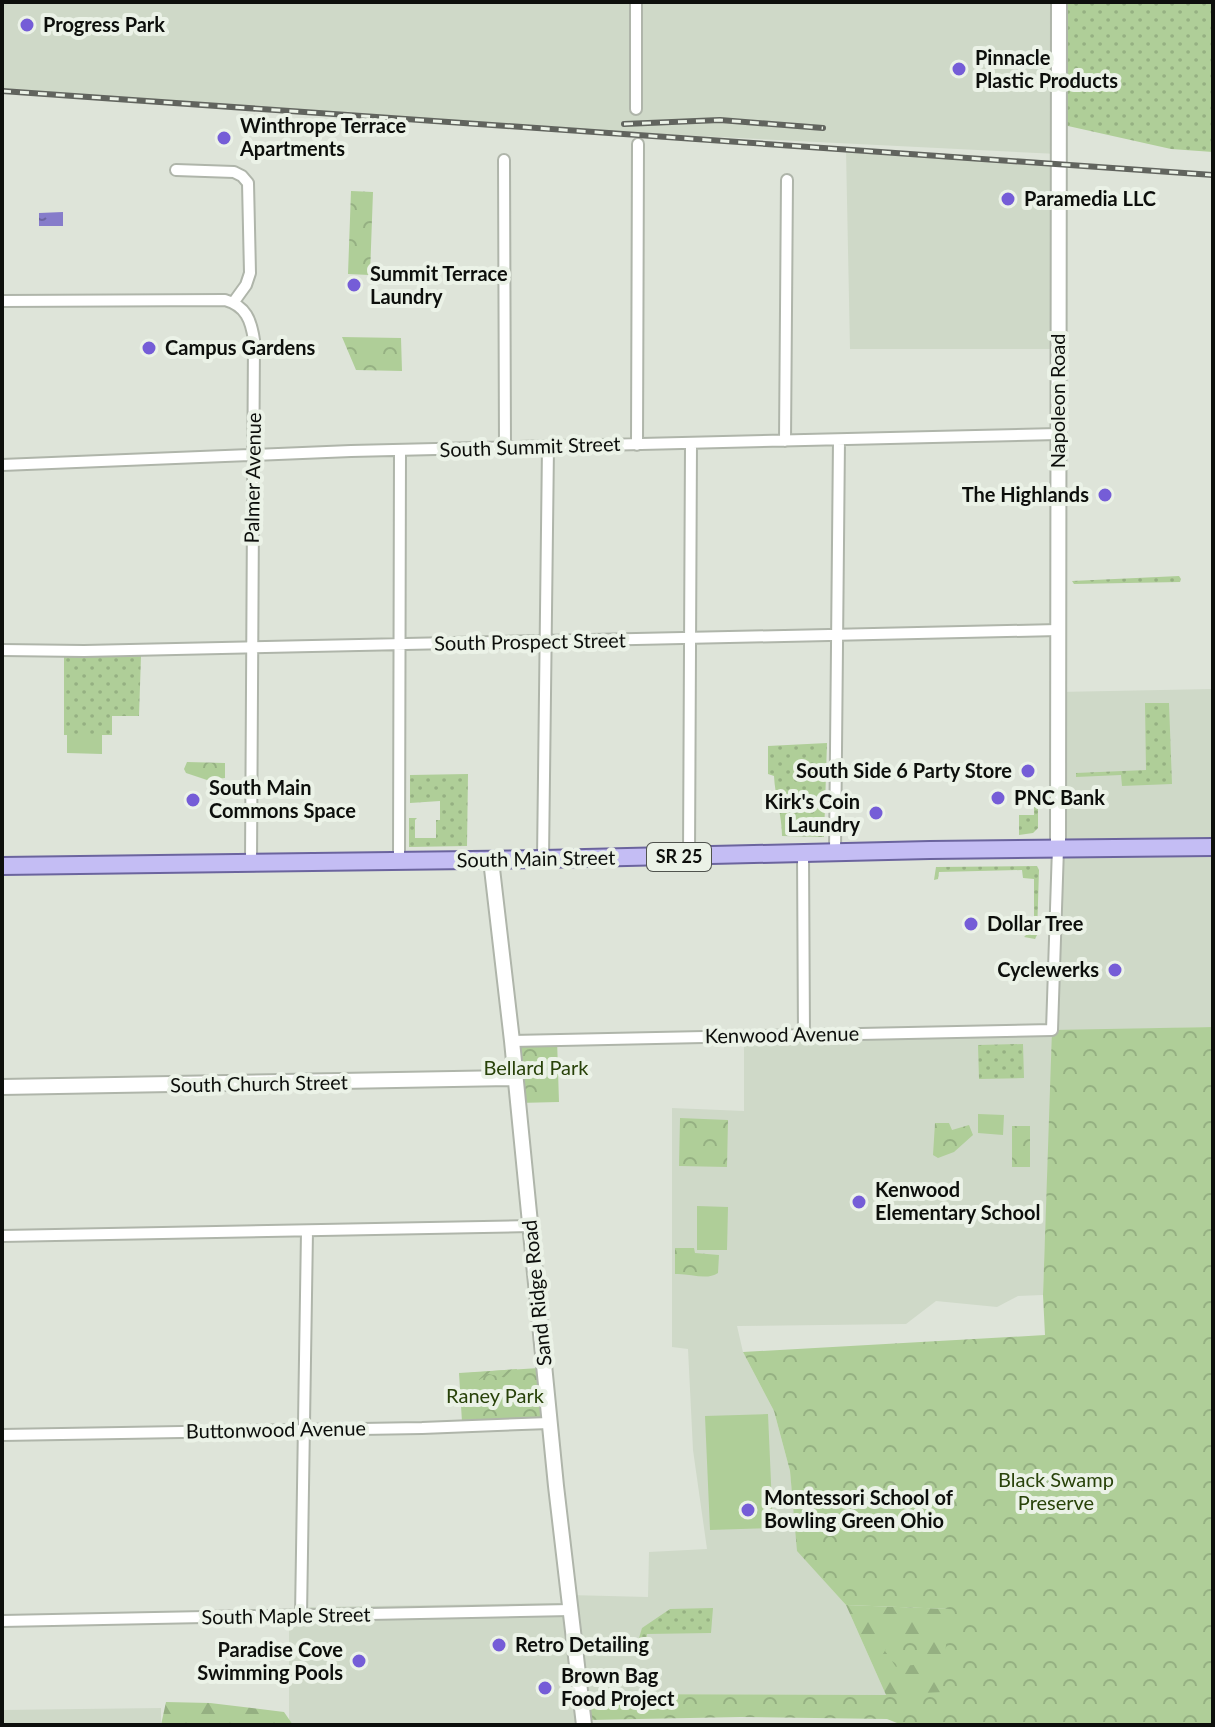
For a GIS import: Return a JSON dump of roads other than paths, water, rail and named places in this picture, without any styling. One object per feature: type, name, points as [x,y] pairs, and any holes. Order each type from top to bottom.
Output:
[{"type":"main road","name":"South Main Street","points":[[2,866],[1213,847]]},
{"type":"street","points":[[636,2],[636,109]]},
{"type":"street","name":"Napoleon Road","points":[[1058,848],[1059,2]]},
{"type":"street","points":[[637,445],[638,144]]},
{"type":"street","points":[[504,160],[505,448]]},
{"type":"street","points":[[2,301],[146,299],[225,300],[233,303],[246,285],[250,273],[248,183],[234,172],[176,170]]},
{"type":"street","points":[[785,441],[787,180]]},
{"type":"street","name":"Palmer Avenue","points":[[233,303],[247,315],[254,340],[251,862]]},
{"type":"street","name":"South Summit Street","points":[[2,465],[41,461],[400,450],[1058,434]]},
{"type":"street","points":[[835,853],[839,440]]},
{"type":"street","points":[[689,857],[691,444]]},
{"type":"street","points":[[543,859],[548,447]]},
{"type":"street","points":[[399,860],[400,450]]},
{"type":"street","name":"South Prospect Street","points":[[2,650],[1058,630]]},
{"type":"street","name":"Kenwood Avenue","points":[[512,1041],[1052,1030],[1058,848]]},
{"type":"street","points":[[803,854],[804,1035]]},
{"type":"street","name":"Sand Ridge Road","points":[[491,860],[516,1078],[549,1423],[584,1725]]},
{"type":"street","name":"South Church Street","points":[[2,1087],[516,1078]]},
{"type":"street","points":[[2,1236],[530,1226]]},
{"type":"street","points":[[301,1616],[307,1231]]},
{"type":"street","name":"Buttonwood Avenue","points":[[2,1435],[549,1423]]},
{"type":"street","name":"South Maple Street","points":[[2,1621],[571,1610]]},
{"type":"water","points":[[63,212],[63,226],[39,226],[39,213]]},
{"type":"railway","points":[[2,91],[1213,175]]},
{"type":"railway","points":[[624,124],[720,120],[823,128]]},
{"type":"place","name":"Progress Park","points":[[27,25]]},
{"type":"place","name":"Pinnacle Plastic Products","points":[[959,69]]},
{"type":"place","name":"Winthrope Terrace Apartments","points":[[224,138]]},
{"type":"place","name":"Paramedia LLC","points":[[1008,199]]},
{"type":"place","name":"Summit Terrace Laundry","points":[[354,285]]},
{"type":"place","name":"Campus Gardens","points":[[149,348]]},
{"type":"place","name":"The Highlands","points":[[1105,495]]},
{"type":"place","name":"South Side 6 Party Store","points":[[1028,771]]},
{"type":"place","name":"PNC Bank","points":[[998,798]]},
{"type":"place","name":"South Main Commons Space","points":[[193,800]]},
{"type":"place","name":"Kirk's Coin Laundry","points":[[876,813]]},
{"type":"place","name":"Dollar Tree","points":[[971,924]]},
{"type":"place","name":"Cyclewerks","points":[[1115,970]]},
{"type":"place","name":"Kenwood Elementary School","points":[[859,1202]]},
{"type":"place","name":"Montessori School of Bowling Green Ohio","points":[[748,1510]]},
{"type":"place","name":"Retro Detailing","points":[[499,1645]]},
{"type":"place","name":"Paradise Cove Swimming Pools","points":[[359,1661]]},
{"type":"place","name":"Brown Bag Food Project","points":[[545,1688]]},
{"type":"park label","name":"Bellard Park","points":[[536,1068]]},
{"type":"park label","name":"Raney Park","points":[[495,1396]]},
{"type":"park label","name":"Black Swamp Preserve","points":[[1056,1492]]}]
